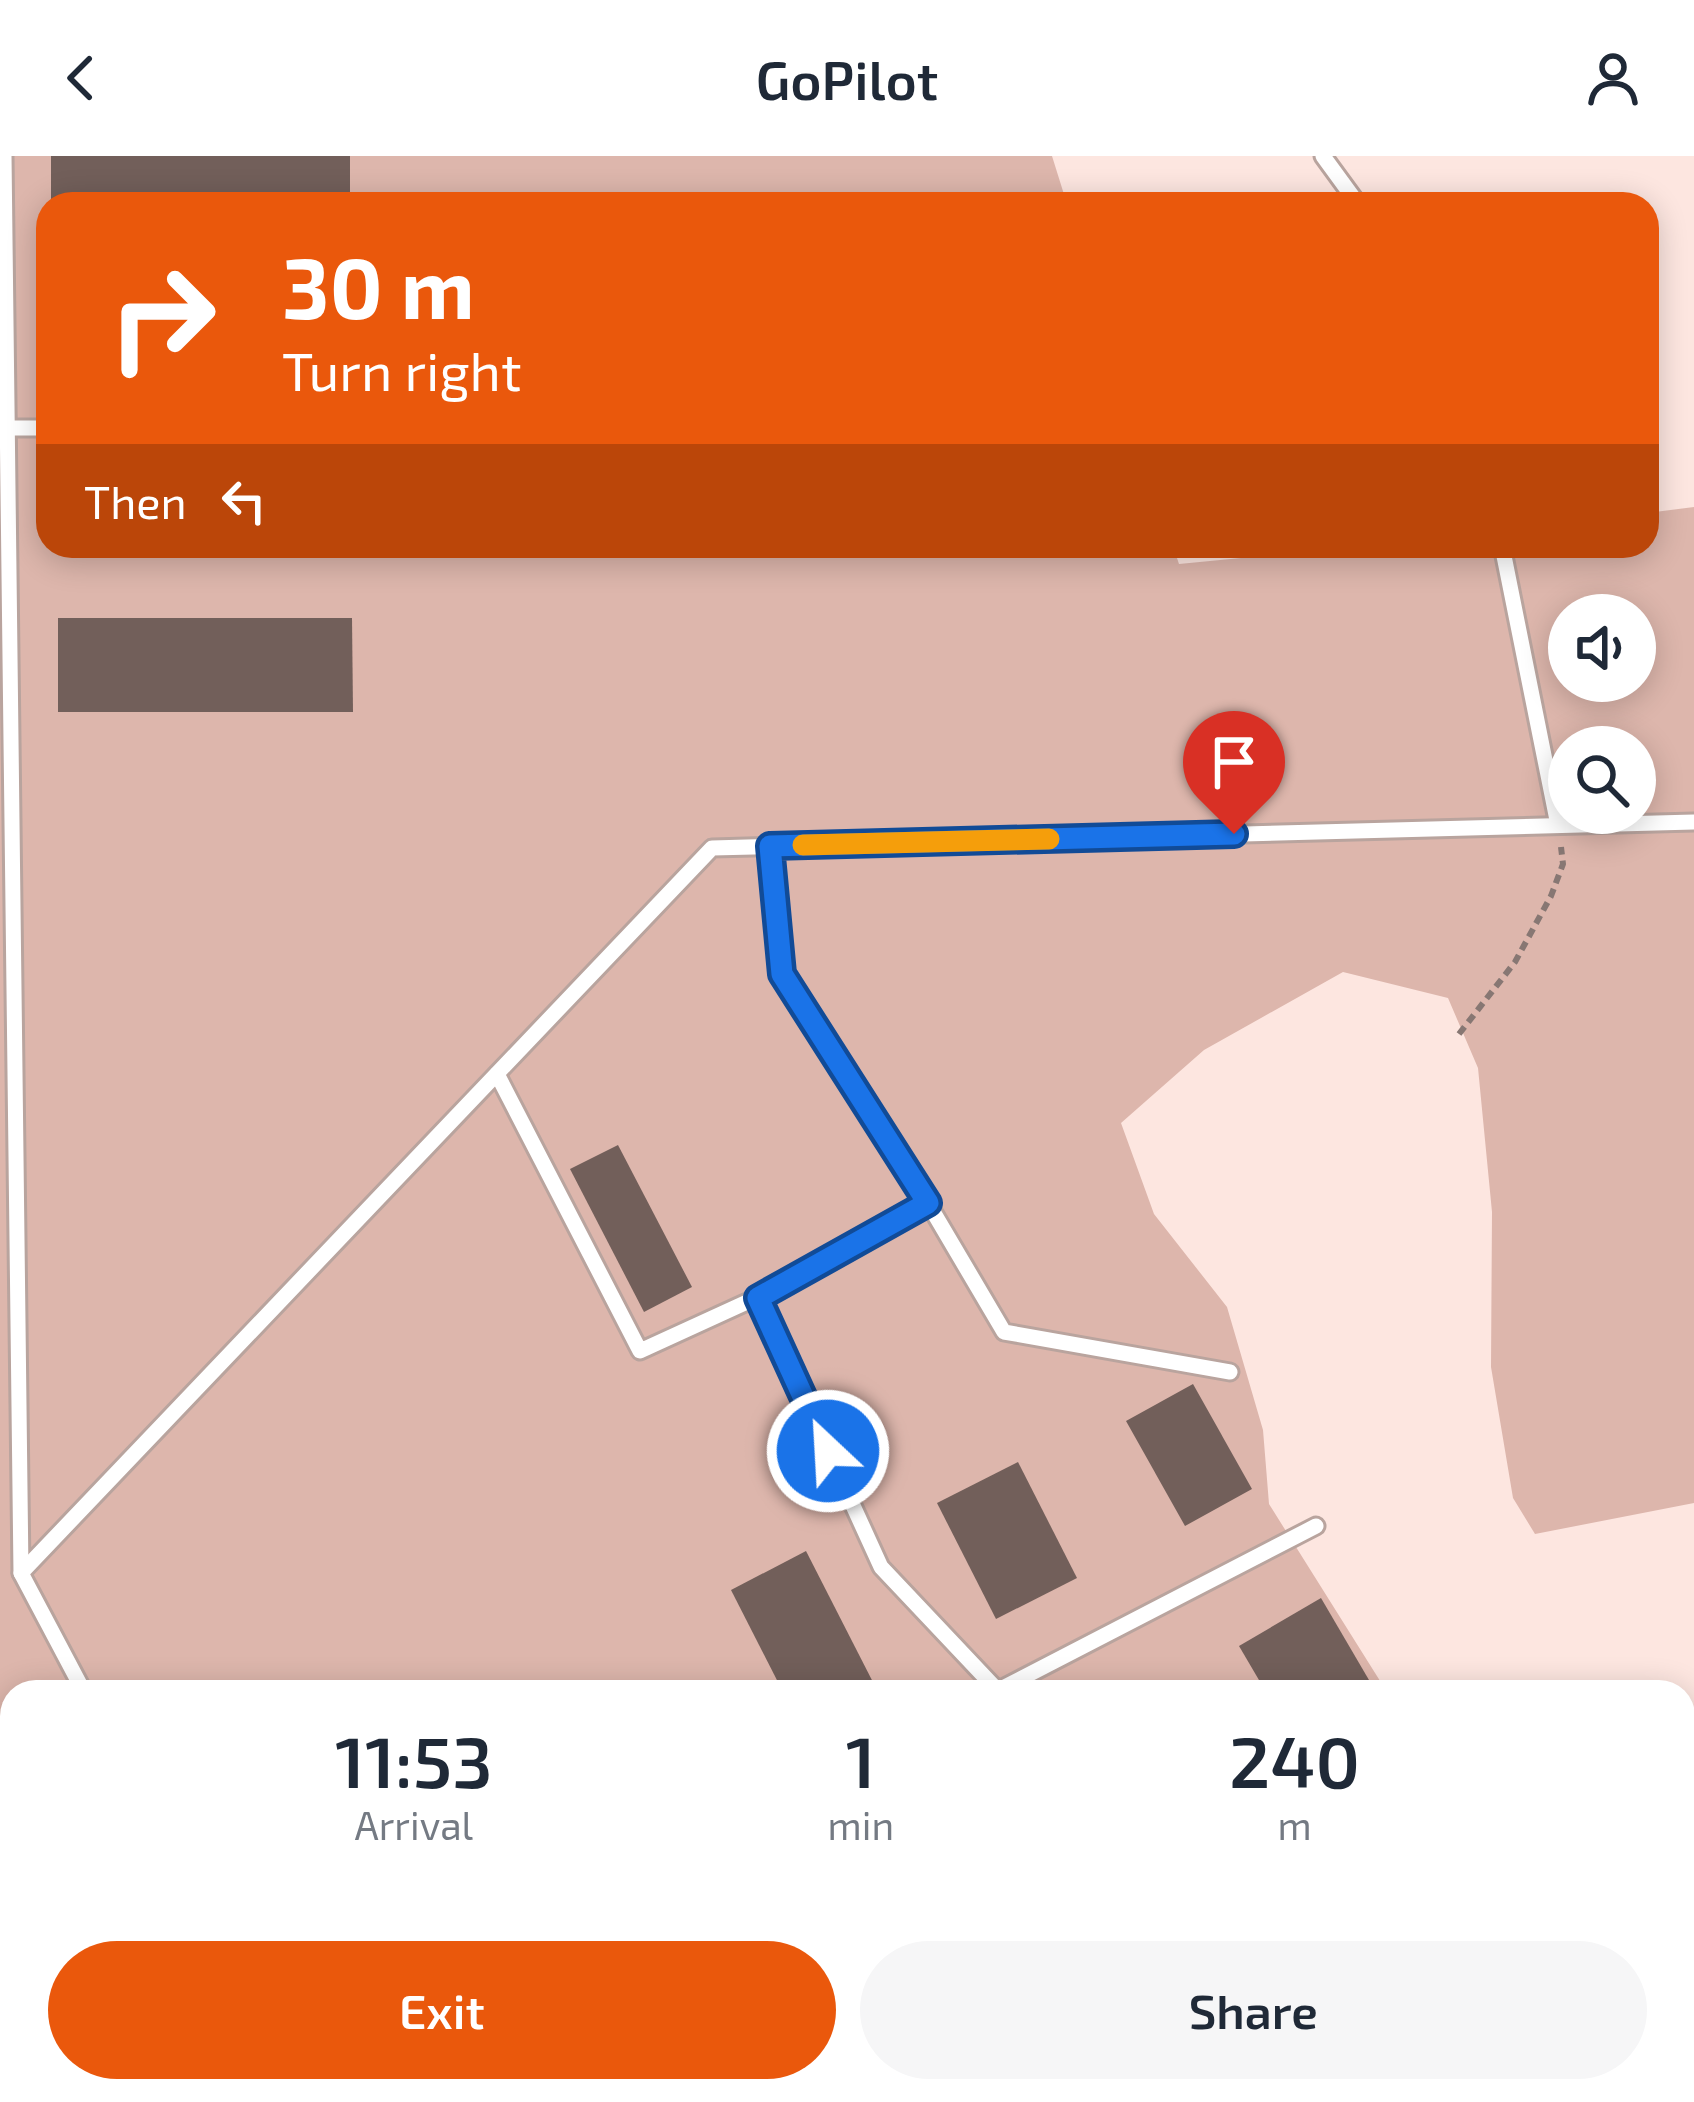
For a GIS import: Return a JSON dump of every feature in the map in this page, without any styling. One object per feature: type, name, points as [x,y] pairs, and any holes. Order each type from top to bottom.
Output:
[{"type":"lane","points":[[4,156],[21,1573],[78,1680]]},
{"type":"lane","points":[[1323,156],[1349,192]]},
{"type":"lane","points":[[8,428],[36,428]]},
{"type":"lane","points":[[1504,558],[1548,776]]},
{"type":"lane","points":[[1656,823],[1694,822]]},
{"type":"lane","points":[[21,1573],[712,848],[1548,826]]},
{"type":"lane","points":[[770,846],[782,974],[1004,1332],[1231,1372]]},
{"type":"lane","points":[[497,1074],[640,1351],[758,1298],[928,1203]]},
{"type":"lane","points":[[758,1298],[881,1567],[988,1680]]},
{"type":"lane","points":[[1019,1680],[1316,1526]]},
{"type":"path","points":[[1460,1034],[1515,962],[1551,896],[1563,865],[1559,834]]},
{"type":"shaded area","points":[[0,156],[1052,156],[1063,192],[36,192],[36,558],[1177,558],[1179,564],[1240,558],[1659,558],[1659,511],[1694,507],[1694,1503],[1535,1534],[1513,1498],[1491,1367],[1492,1212],[1478,1068],[1448,998],[1343,972],[1204,1050],[1121,1123],[1154,1214],[1227,1307],[1263,1430],[1269,1504],[1379,1680],[0,1680]]},
{"type":"building","points":[[51,156],[350,156],[350,192],[51,192]]},
{"type":"building","points":[[58,618],[352,618],[353,712],[58,712]]},
{"type":"building","points":[[618,1145],[692,1287],[644,1312],[570,1169]]},
{"type":"building","points":[[1193,1384],[1252,1489],[1185,1526],[1126,1421]]},
{"type":"building","points":[[1018,1462],[1077,1578],[996,1619],[937,1503]]},
{"type":"building","points":[[806,1551],[872,1680],[777,1680],[731,1590]]},
{"type":"building","points":[[1321,1598],[1369,1680],[1259,1680],[1239,1646]]},
{"type":"slow traffic","points":[[803,845],[1049,839]]},
{"type":"route","points":[[828,1451],[758,1298],[928,1203],[782,974],[770,846],[1234,834]]}]
